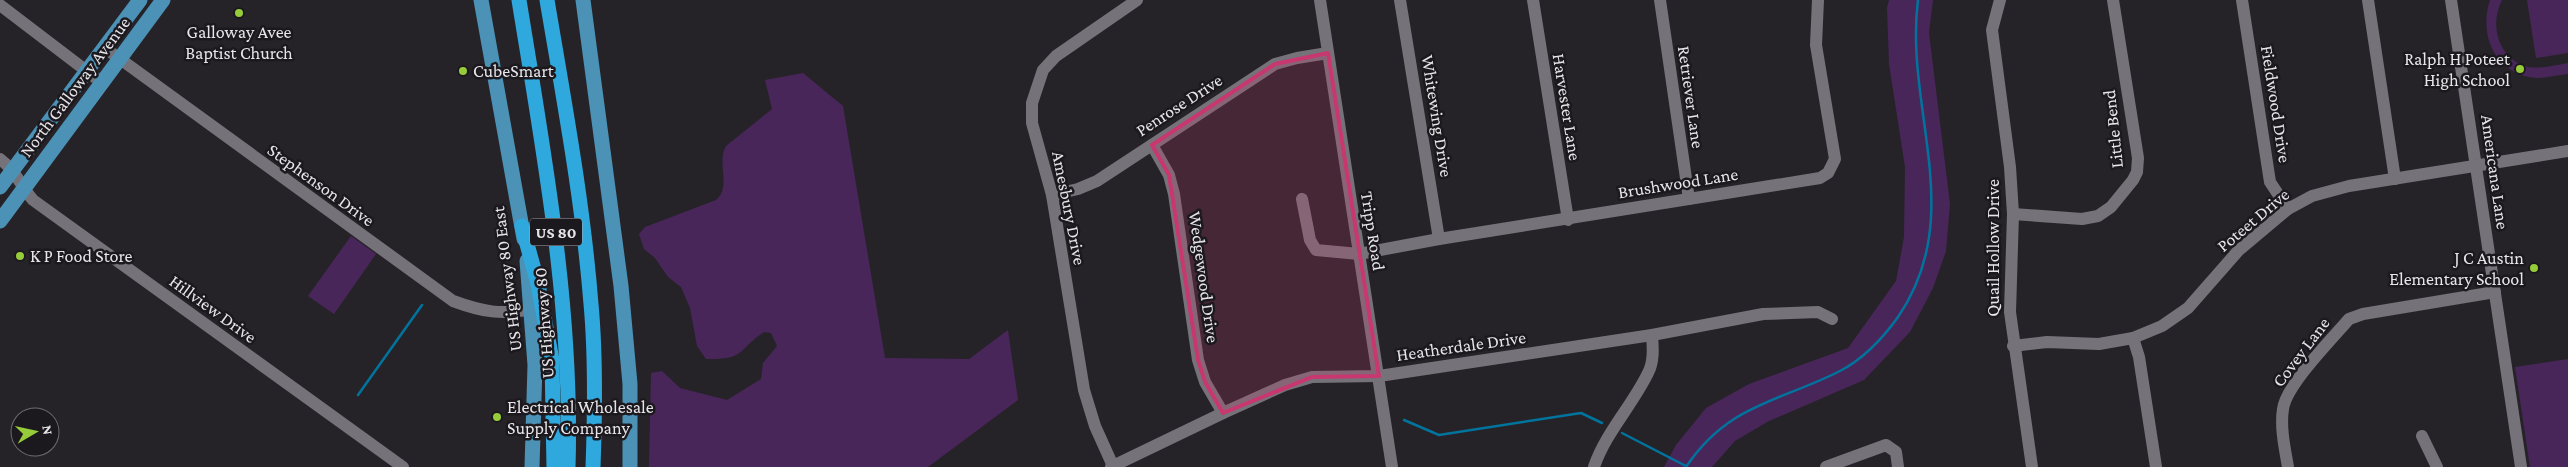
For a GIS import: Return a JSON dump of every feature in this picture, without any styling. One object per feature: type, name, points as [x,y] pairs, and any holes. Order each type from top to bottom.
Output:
[{"type":"highway","name":"US Highway 80","points":[[519,0],[558,255],[567,370],[568,467]]},
{"type":"highway","name":"US 80","points":[[547,0],[581,207],[592,305],[595,398],[594,467]]},
{"type":"highway","points":[[522,226],[538,284],[552,360],[554,467]]},
{"type":"main road","name":"North Galloway Avenue","points":[[0,187],[140,0]]},
{"type":"main road","name":"North Galloway Avenue","points":[[0,221],[101,82],[164,0]]},
{"type":"main road","name":"US Highway 80 East","points":[[481,0],[522,226],[532,309],[535,365],[532,467]]},
{"type":"main road","points":[[583,0],[621,286],[630,384],[630,467]]},
{"type":"street","name":"Amesbury Drive","points":[[1112,467],[1095,426],[1084,390],[1052,195],[1032,123],[1032,103],[1043,70],[1069,45],[1137,0]]},
{"type":"street","name":"Tripp Road","points":[[1320,0],[1392,467]]},
{"type":"street","name":"Whitewing Drive","points":[[1400,0],[1439,239]]},
{"type":"street","name":"Harvester Lane","points":[[1533,0],[1568,220]]},
{"type":"street","name":"Retriever Lane","points":[[1660,0],[1689,199]]},
{"type":"street","name":"Brushwood Lane","points":[[1302,199],[1310,240],[1316,250],[1359,254],[1439,239],[1568,220],[1820,178],[1832,167],[1835,159],[1816,45],[1818,0]]},
{"type":"street","name":"Quail Hollow Drive","points":[[2000,0],[1992,30],[2010,166],[2014,214],[2010,312],[2013,346],[2032,467]]},
{"type":"street","name":"Little Bend","points":[[2014,214],[2082,219],[2098,216],[2111,207],[2137,172],[2138,158],[2113,0]]},
{"type":"street","name":"Fieldwood Drive","points":[[2242,0],[2270,182],[2288,209]]},
{"type":"street","points":[[2368,0],[2395,179]]},
{"type":"street","name":"Americana Lane","points":[[2452,0],[2522,467]]},
{"type":"street","points":[[0,5],[101,82]]},
{"type":"street","name":"Stephenson Drive","points":[[105,48],[453,302],[500,313],[532,309]]},
{"type":"street","name":"Penrose Drive","points":[[1052,195],[1078,189],[1097,181],[1270,67],[1297,58],[1328,52]]},
{"type":"street","name":"Wedgewood Drive","points":[[1152,145],[1169,175],[1174,194],[1198,360],[1205,382],[1223,413]]},
{"type":"street","name":"Poteet Drive","points":[[2013,346],[2047,342],[2099,344],[2133,338],[2162,326],[2188,308],[2238,251],[2288,209],[2312,196],[2349,186],[2568,151]]},
{"type":"street","points":[[0,159],[13,169]]},
{"type":"street","name":"Hillview Drive","points":[[13,169],[23,188],[33,200],[403,467]]},
{"type":"street","name":"Covey Lane","points":[[2288,467],[2283,429],[2283,408],[2290,391],[2349,319],[2363,314],[2495,292]]},
{"type":"street","name":"Heatherdale Drive","points":[[1112,467],[1223,413],[1286,385],[1312,377],[1379,376],[1652,335],[1763,314],[1818,312],[1832,319]]},
{"type":"street","points":[[1594,467],[1610,432],[1649,372],[1653,355],[1652,335]]},
{"type":"street","points":[[2133,338],[2139,357],[2156,467]]},
{"type":"street","points":[[2422,436],[2437,467]]},
{"type":"street","points":[[1826,467],[1881,446],[1892,448],[1896,452],[1898,467]]},
{"type":"highlighted area","points":[[1328,53],[1379,376],[1312,377],[1223,413],[1205,382],[1198,360],[1169,175],[1152,145],[1275,64]]},
{"type":"shaded area","points":[[1889,0],[1933,0],[1929,33],[1950,204],[1946,251],[1933,288],[1910,332],[1864,380],[1767,422],[1735,441],[1712,467],[1664,467],[1676,445],[1706,408],[1749,384],[1848,348],[1896,281],[1904,237],[1905,167],[1889,64],[1887,8]]},
{"type":"shaded area","points":[[2490,0],[2502,0],[2496,20],[2497,30],[2503,49],[2509,57],[2528,67],[2568,63],[2568,74],[2537,78],[2511,70],[2501,61],[2489,40],[2487,14]]},
{"type":"shaded area","points":[[2527,0],[2568,0],[2568,53],[2536,58]]},
{"type":"shaded area","points":[[803,73],[843,106],[885,358],[969,359],[1008,330],[1018,400],[928,467],[649,467],[651,373],[662,371],[680,388],[727,400],[761,379],[763,363],[777,346],[771,333],[764,332],[735,356],[706,359],[697,346],[690,308],[681,287],[668,277],[655,258],[644,249],[639,234],[645,227],[716,200],[721,195],[723,188],[722,160],[726,146],[772,109],[765,80]]},
{"type":"shaded area","points":[[351,236],[376,254],[334,314],[308,296]]},
{"type":"shaded area","points":[[2568,359],[2568,467],[2530,467],[2515,367]]},
{"type":"waterway","points":[[1686,467],[1702,446],[1737,417],[1840,371],[1865,354],[1886,333],[1898,317],[1918,279],[1929,240],[1931,201],[1929,161],[1916,41],[1918,0]]},
{"type":"waterway","points":[[358,395],[422,305]]},
{"type":"waterway","points":[[1404,420],[1439,435],[1581,413],[1602,423]]},
{"type":"waterway","points":[[1622,433],[1686,466]]},
{"type":"place","name":"Galloway Avee Baptist Church","points":[[239,13]]},
{"type":"place","name":"Ralph H Poteet High School","points":[[2520,69]]},
{"type":"place","name":"CubeSmart","points":[[463,71]]},
{"type":"place","name":"K P Food Store","points":[[20,256]]},
{"type":"place","name":"J C Austin Elementary School","points":[[2534,268]]},
{"type":"place","name":"Electrical Wholesale Supply Company","points":[[497,417]]}]
